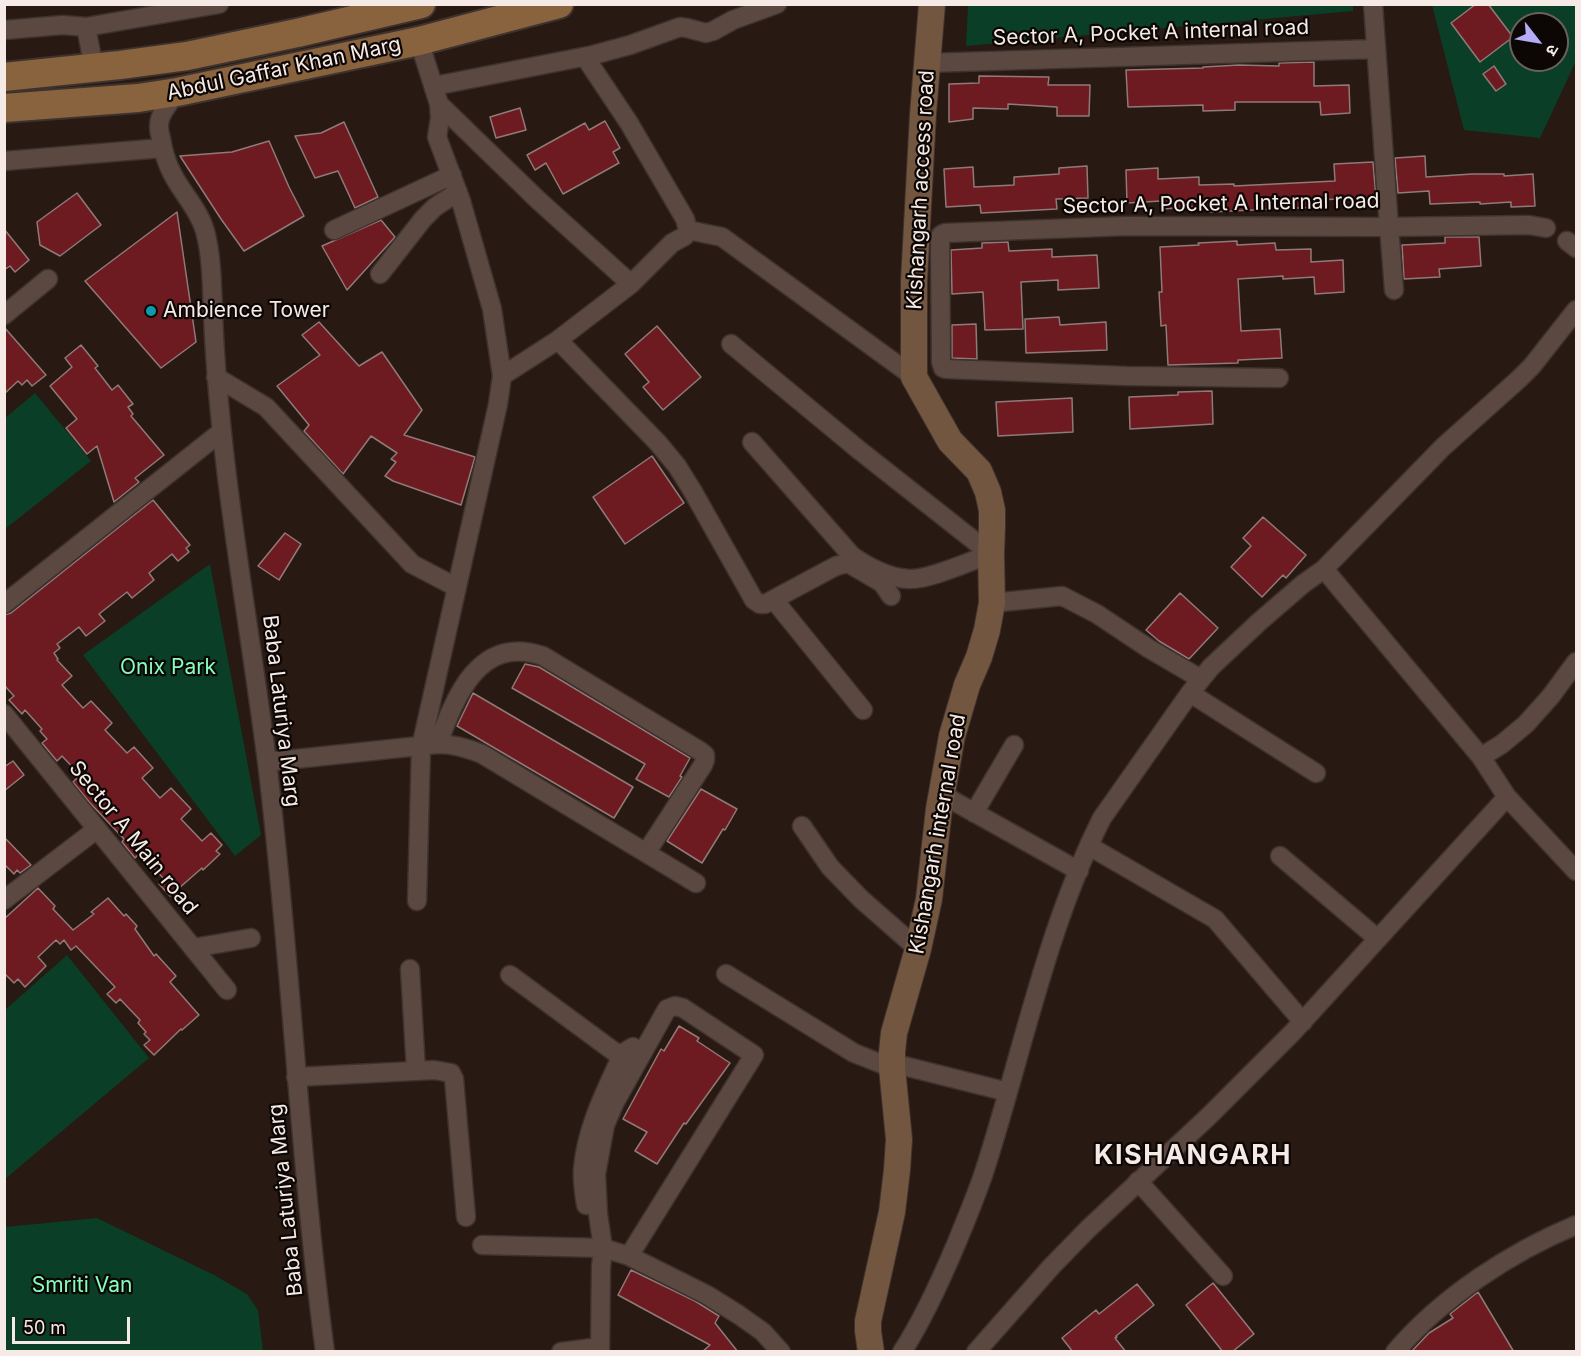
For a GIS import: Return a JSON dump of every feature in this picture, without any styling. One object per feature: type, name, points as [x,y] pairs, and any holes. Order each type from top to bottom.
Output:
[{"type":"main road","name":"Abdul Gaffar Khan Marg","points":[[4,77],[187,56],[421,4]]},
{"type":"main road","name":"Abdul Gaffar Khan Marg","points":[[4,108],[138,98],[177,92],[419,41],[560,4]]},
{"type":"street","points":[[4,30],[63,25],[86,27],[219,4]]},
{"type":"street","points":[[436,95],[630,45],[680,27],[706,33],[713,32],[733,20],[777,4]]},
{"type":"street","name":"Kishangarh access road","points":[[914,377],[914,281],[923,114],[932,4]]},
{"type":"street","name":"Sector A, Pocket A Internal road","points":[[1270,377],[1126,376],[943,368],[941,362],[939,240],[941,235],[1127,226],[1389,227],[1373,4]]},
{"type":"street","points":[[86,27],[94,68]]},
{"type":"street","points":[[417,901],[429,745],[456,588],[498,404],[502,376],[492,309],[458,192],[437,137],[440,112],[419,41]]},
{"type":"street","name":"Sector A, Pocket A internal road","points":[[927,63],[1376,49]]},
{"type":"street","points":[[502,376],[558,339],[632,284],[672,243],[685,236],[688,230],[685,219],[629,123],[585,57]]},
{"type":"street","name":"Baba Laturiya Marg","points":[[177,92],[165,108],[159,129],[173,175],[200,217],[211,268],[221,432],[267,762],[296,1077],[325,1352]]},
{"type":"street","points":[[436,95],[518,181],[632,284]]},
{"type":"street","points":[[4,161],[163,148]]},
{"type":"street","points":[[334,230],[452,175]]},
{"type":"street","points":[[380,274],[423,219],[435,207],[458,192]]},
{"type":"street","points":[[1394,290],[1389,227],[1529,225],[1546,228]]},
{"type":"street","points":[[688,230],[722,237],[914,377]]},
{"type":"street","points":[[4,315],[48,279]]},
{"type":"street","points":[[902,1352],[912,1337],[945,1269],[974,1199],[1062,915],[1102,818],[1211,667],[1251,629],[1324,569],[1443,447],[1526,373],[1576,310]]},
{"type":"street","points":[[558,339],[658,443],[677,466],[754,600],[765,604],[836,566],[848,563],[882,583],[891,596]]},
{"type":"street","points":[[731,344],[859,450],[991,554]]},
{"type":"street","points":[[216,377],[266,407],[412,564],[456,588]]},
{"type":"street","name":"Kishangarh internal road","points":[[870,1350],[868,1321],[892,1212],[897,1170],[899,1139],[892,1066],[894,1033],[918,949],[929,899],[947,758],[967,684],[979,657],[987,630],[992,603],[992,510],[988,492],[979,471],[950,441],[914,377]]},
{"type":"street","points":[[4,604],[221,432]]},
{"type":"street","points":[[752,442],[852,556],[868,567],[909,579],[923,578],[991,554]]},
{"type":"street","points":[[1324,569],[1481,757],[1508,797],[1576,871]]},
{"type":"street","points":[[992,603],[1062,596],[1097,614],[1148,648],[1196,686],[1316,773]]},
{"type":"street","points":[[774,600],[863,710]]},
{"type":"street","points":[[429,745],[456,697],[474,671],[488,660],[518,651],[543,656],[705,755],[703,765],[646,853]]},
{"type":"street","points":[[1481,757],[1502,744],[1526,724],[1551,696],[1576,662]]},
{"type":"street","name":"Sector A Main road","points":[[4,714],[227,990]]},
{"type":"street","points":[[267,762],[429,745],[450,744],[465,747],[482,754],[696,883]]},
{"type":"street","points":[[974,813],[1014,745]]},
{"type":"street","points":[[941,794],[1079,871]]},
{"type":"street","points":[[976,1352],[1074,1244],[1209,1116],[1303,1022],[1508,797]]},
{"type":"street","points":[[802,826],[830,867],[845,883],[918,949]]},
{"type":"street","points":[[4,900],[97,829]]},
{"type":"street","points":[[1089,846],[1215,919],[1303,1022]]},
{"type":"street","points":[[1280,856],[1378,939]]},
{"type":"street","points":[[193,948],[251,938]]},
{"type":"street","points":[[410,969],[416,1071]]},
{"type":"street","points":[[726,974],[854,1053],[892,1066],[1008,1092]]},
{"type":"street","points":[[510,975],[616,1053],[623,1053],[637,1043],[657,1008]]},
{"type":"street","points":[[597,1248],[596,1174],[605,1125],[615,1102],[667,1009],[675,1006],[683,1008],[754,1055],[629,1256]]},
{"type":"street","points":[[561,1352],[600,1349],[601,1267],[585,1202],[583,1170],[588,1137],[596,1111],[623,1053]]},
{"type":"street","points":[[296,1077],[434,1070],[451,1073],[454,1079],[466,1216]]},
{"type":"street","points":[[1138,1181],[1223,1276]]},
{"type":"street","points":[[1395,1352],[1428,1318],[1477,1280],[1531,1246],[1576,1225]]},
{"type":"street","points":[[482,1245],[597,1248],[629,1256],[707,1295],[739,1315],[763,1332],[781,1352]]},
{"type":"green space","points":[[1353,4],[1353,11],[966,46],[968,5]]},
{"type":"green space","points":[[1432,5],[1576,5],[1576,61],[1540,138],[1464,130]]},
{"type":"green space","points":[[35,393],[91,461],[5,529],[5,418]]},
{"type":"green space","name":"Onix Park","points":[[210,564],[261,835],[235,856],[83,655]]},
{"type":"green space","points":[[67,955],[149,1058],[5,1179],[5,1010]]},
{"type":"green space","name":"Smriti Van","points":[[97,1218],[214,1275],[247,1294],[258,1310],[263,1351],[5,1351],[5,1227]]},
{"type":"building","points":[[1476,4],[1488,4],[1509,32],[1509,40],[1480,62],[1451,23]]},
{"type":"building","points":[[1314,62],[1314,86],[1349,85],[1350,113],[1321,115],[1320,102],[1235,102],[1235,110],[1203,111],[1203,105],[1128,107],[1126,70],[1239,65],[1279,66],[1279,63]]},
{"type":"building","points":[[1494,66],[1506,84],[1496,91],[1483,74]]},
{"type":"building","points":[[979,76],[1049,77],[1048,85],[1090,85],[1089,116],[1057,116],[1057,107],[1008,104],[1008,109],[973,108],[973,119],[949,122],[949,84],[979,83]]},
{"type":"building","points":[[520,108],[526,130],[496,138],[490,117]]},
{"type":"building","points":[[605,121],[620,148],[613,152],[619,163],[563,194],[546,163],[535,170],[527,155],[585,123],[589,130]]},
{"type":"building","points":[[344,122],[378,197],[355,208],[338,171],[315,178],[295,136],[321,133]]},
{"type":"building","points":[[269,141],[304,216],[244,251],[180,156],[232,152]]},
{"type":"building","points":[[1425,156],[1426,177],[1533,174],[1535,206],[1511,207],[1511,202],[1430,204],[1429,191],[1398,193],[1395,158]]},
{"type":"building","points":[[1373,162],[1376,197],[1319,200],[1320,207],[1209,212],[1209,206],[1162,209],[1161,201],[1127,203],[1126,170],[1158,168],[1158,179],[1199,177],[1199,185],[1234,184],[1234,186],[1335,181],[1334,164]]},
{"type":"building","points":[[1087,166],[1088,198],[1056,199],[1057,209],[981,213],[980,205],[946,207],[944,169],[973,167],[974,187],[1014,185],[1014,177],[1059,174],[1059,168]]},
{"type":"building","points":[[77,193],[101,225],[60,256],[40,245],[37,222]]},
{"type":"building","name":"Ambience Tower","points":[[177,212],[196,342],[161,368],[85,281]]},
{"type":"building","points":[[381,220],[395,237],[347,290],[322,246]]},
{"type":"building","points":[[4,229],[29,260],[15,272],[10,266],[4,270]]},
{"type":"building","points":[[1445,237],[1479,237],[1481,266],[1439,269],[1440,277],[1404,279],[1402,245],[1445,243]]},
{"type":"building","points":[[1237,241],[1237,245],[1275,243],[1276,250],[1311,249],[1311,262],[1343,260],[1344,292],[1315,294],[1314,277],[1283,279],[1283,276],[1238,279],[1241,331],[1280,329],[1282,358],[1238,360],[1238,363],[1168,365],[1166,325],[1161,326],[1160,247]]},
{"type":"building","points":[[1008,242],[1009,251],[1052,249],[1052,257],[1097,255],[1099,288],[1058,290],[1058,280],[1021,282],[1023,329],[985,330],[983,292],[952,294],[951,250],[982,248],[982,243]]},
{"type":"building","points":[[1059,317],[1060,325],[1106,322],[1107,350],[1026,353],[1025,319]]},
{"type":"building","points":[[319,322],[359,366],[382,352],[422,410],[404,435],[475,457],[461,505],[393,481],[385,476],[396,462],[391,459],[397,453],[371,436],[343,474],[304,431],[309,425],[277,386],[320,355],[302,335]]},
{"type":"building","points":[[976,324],[977,359],[952,358],[952,325]]},
{"type":"building","points":[[657,326],[701,377],[663,410],[643,387],[649,382],[625,354]]},
{"type":"building","points":[[4,327],[46,375],[32,386],[27,380],[22,385],[18,381],[4,394]]},
{"type":"building","points":[[81,345],[98,366],[95,368],[112,390],[118,385],[133,404],[128,407],[133,414],[131,416],[164,455],[135,478],[139,482],[114,502],[97,446],[87,454],[66,428],[77,419],[50,386],[72,367],[65,358]]},
{"type":"building","points":[[1212,391],[1213,424],[1130,429],[1129,397]]},
{"type":"building","points":[[1072,398],[1073,432],[998,436],[996,402]]},
{"type":"building","points":[[652,456],[684,503],[625,544],[593,497]]},
{"type":"building","points":[[153,500],[190,545],[186,548],[189,552],[178,561],[172,554],[149,573],[154,580],[132,598],[127,592],[99,614],[105,621],[86,636],[79,627],[57,644],[60,648],[54,653],[57,660],[72,676],[62,685],[83,708],[91,701],[112,723],[105,730],[127,753],[134,747],[153,768],[142,778],[160,798],[171,788],[191,809],[181,819],[202,841],[211,833],[222,845],[216,851],[220,854],[170,896],[159,884],[164,879],[140,853],[135,858],[122,842],[124,839],[73,782],[80,775],[62,756],[57,761],[42,743],[47,739],[40,731],[42,729],[25,710],[22,714],[9,700],[14,696],[4,685],[4,615],[11,613]]},
{"type":"building","points":[[1263,517],[1306,555],[1286,578],[1283,575],[1262,597],[1231,567],[1251,546],[1243,538]]},
{"type":"building","points":[[285,533],[301,544],[279,580],[258,566]]},
{"type":"building","points":[[1180,593],[1218,628],[1189,659],[1159,641],[1146,630]]},
{"type":"building","points":[[525,664],[539,667],[690,758],[680,776],[682,777],[669,797],[636,779],[645,764],[512,688]]},
{"type":"building","points":[[473,693],[633,787],[614,818],[457,726]]},
{"type":"building","points":[[13,761],[24,775],[4,791],[4,767]]},
{"type":"building","points":[[701,789],[737,809],[702,863],[667,841]]},
{"type":"building","points":[[4,837],[31,865],[20,873],[17,870],[14,874],[4,864]]},
{"type":"building","points":[[38,888],[55,906],[53,909],[73,930],[94,914],[91,912],[108,898],[124,916],[126,914],[137,926],[135,929],[154,956],[156,954],[176,976],[170,982],[199,1015],[154,1055],[144,1045],[150,1040],[138,1023],[140,1020],[120,999],[116,1003],[107,994],[115,987],[76,946],[71,950],[64,940],[60,944],[56,940],[38,957],[46,966],[25,987],[18,979],[14,983],[4,973],[4,919]]},
{"type":"building","points":[[679,1026],[699,1038],[697,1041],[730,1063],[686,1124],[684,1123],[657,1164],[635,1151],[647,1132],[623,1119],[661,1049],[664,1051]]},
{"type":"building","points":[[631,1270],[695,1301],[719,1316],[715,1323],[738,1352],[702,1352],[710,1345],[618,1295]]},
{"type":"building","points":[[1213,1283],[1254,1334],[1232,1352],[1223,1352],[1186,1305]]},
{"type":"building","points":[[1137,1284],[1154,1305],[1116,1336],[1115,1338],[1126,1352],[1073,1352],[1062,1338],[1096,1310],[1099,1314]]},
{"type":"building","points":[[1478,1292],[1514,1352],[1411,1352],[1429,1333],[1453,1318],[1450,1314]]},
{"type":"place","name":"Ambience Tower","points":[[151,311]]},
{"type":"district","name":"KISHANGARH","points":[[1193,1156]]}]
